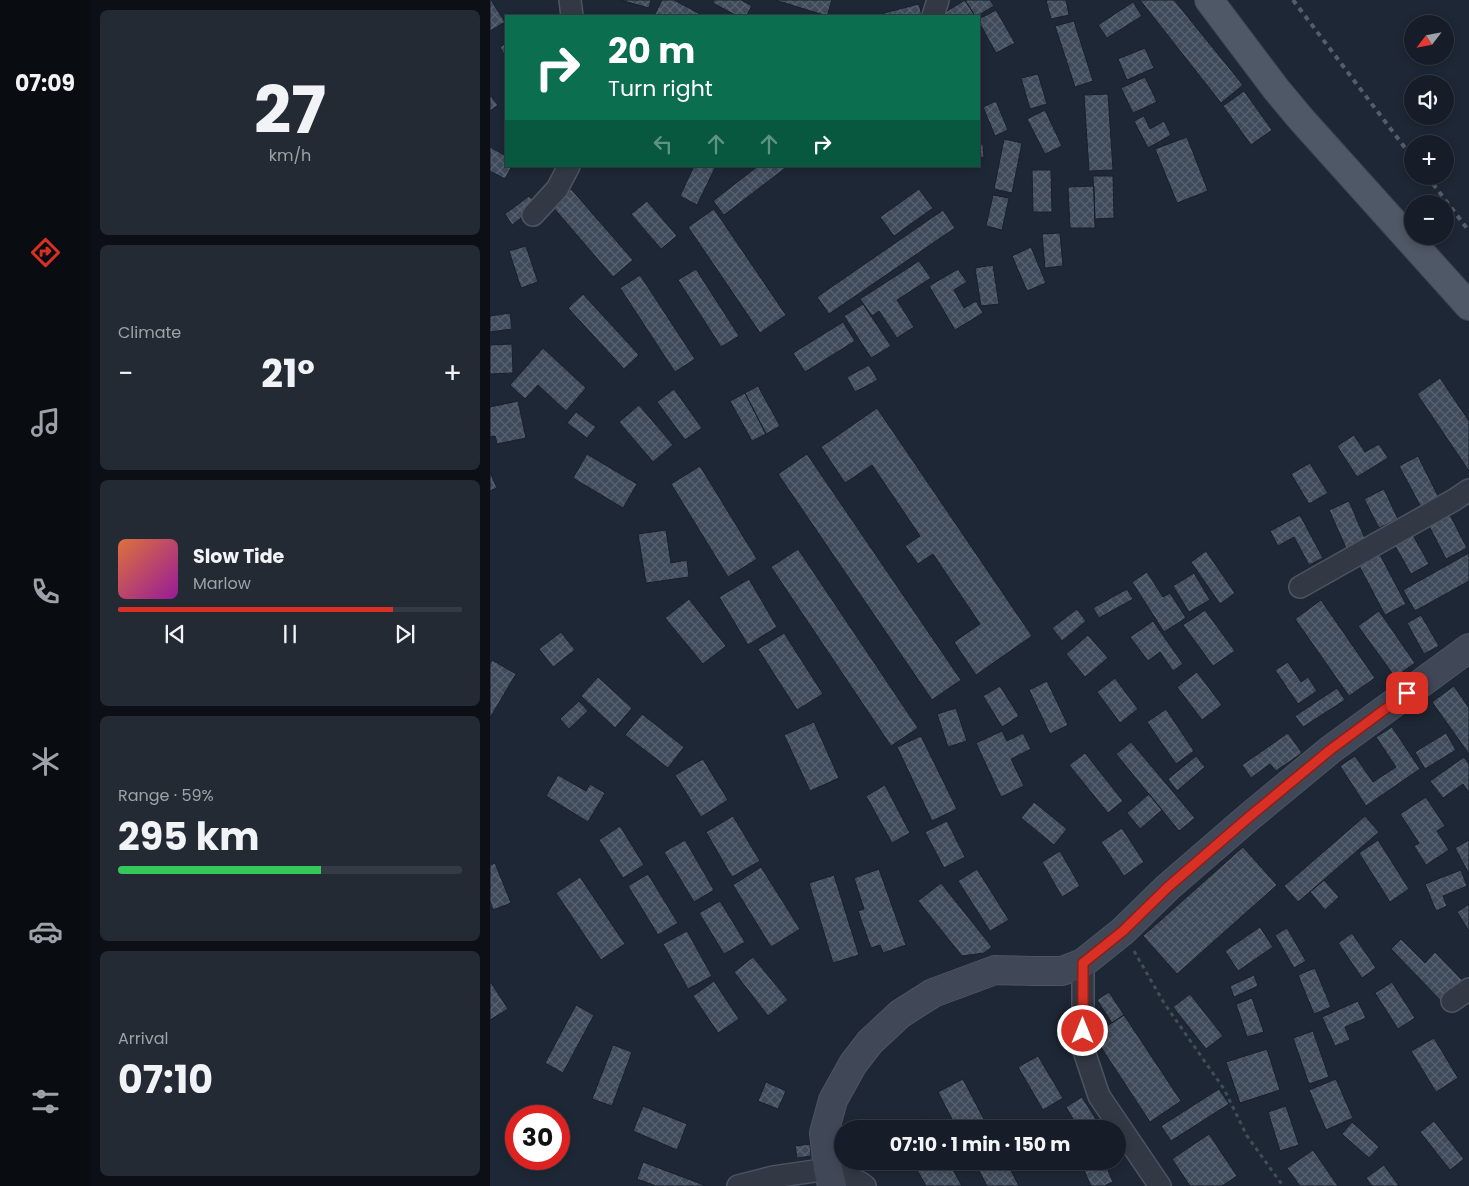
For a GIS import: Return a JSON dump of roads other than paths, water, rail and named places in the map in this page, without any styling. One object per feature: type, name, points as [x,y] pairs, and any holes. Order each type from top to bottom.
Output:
[{"type":"main road","points":[[1209,0],[1301,119],[1469,306]]},
{"type":"street","points":[[570,0],[572,15]]},
{"type":"street","points":[[933,15],[938,0]]},
{"type":"street","points":[[533,215],[557,189],[568,167]]},
{"type":"street","points":[[1300,587],[1469,490]]},
{"type":"street","points":[[830,1178],[824,1133],[833,1100],[853,1064],[870,1042],[900,1014],[933,992],[995,970],[1062,971],[1083,963],[1123,931],[1183,874],[1249,817],[1323,756],[1469,648]]},
{"type":"street","points":[[1083,963],[1083,1048],[1099,1096],[1160,1186]]},
{"type":"street","points":[[738,1186],[773,1177],[830,1178],[861,1183],[865,1186]]},
{"type":"railway","points":[[1293,0],[1404,146]]},
{"type":"railway","points":[[1434,185],[1469,231]]}]
